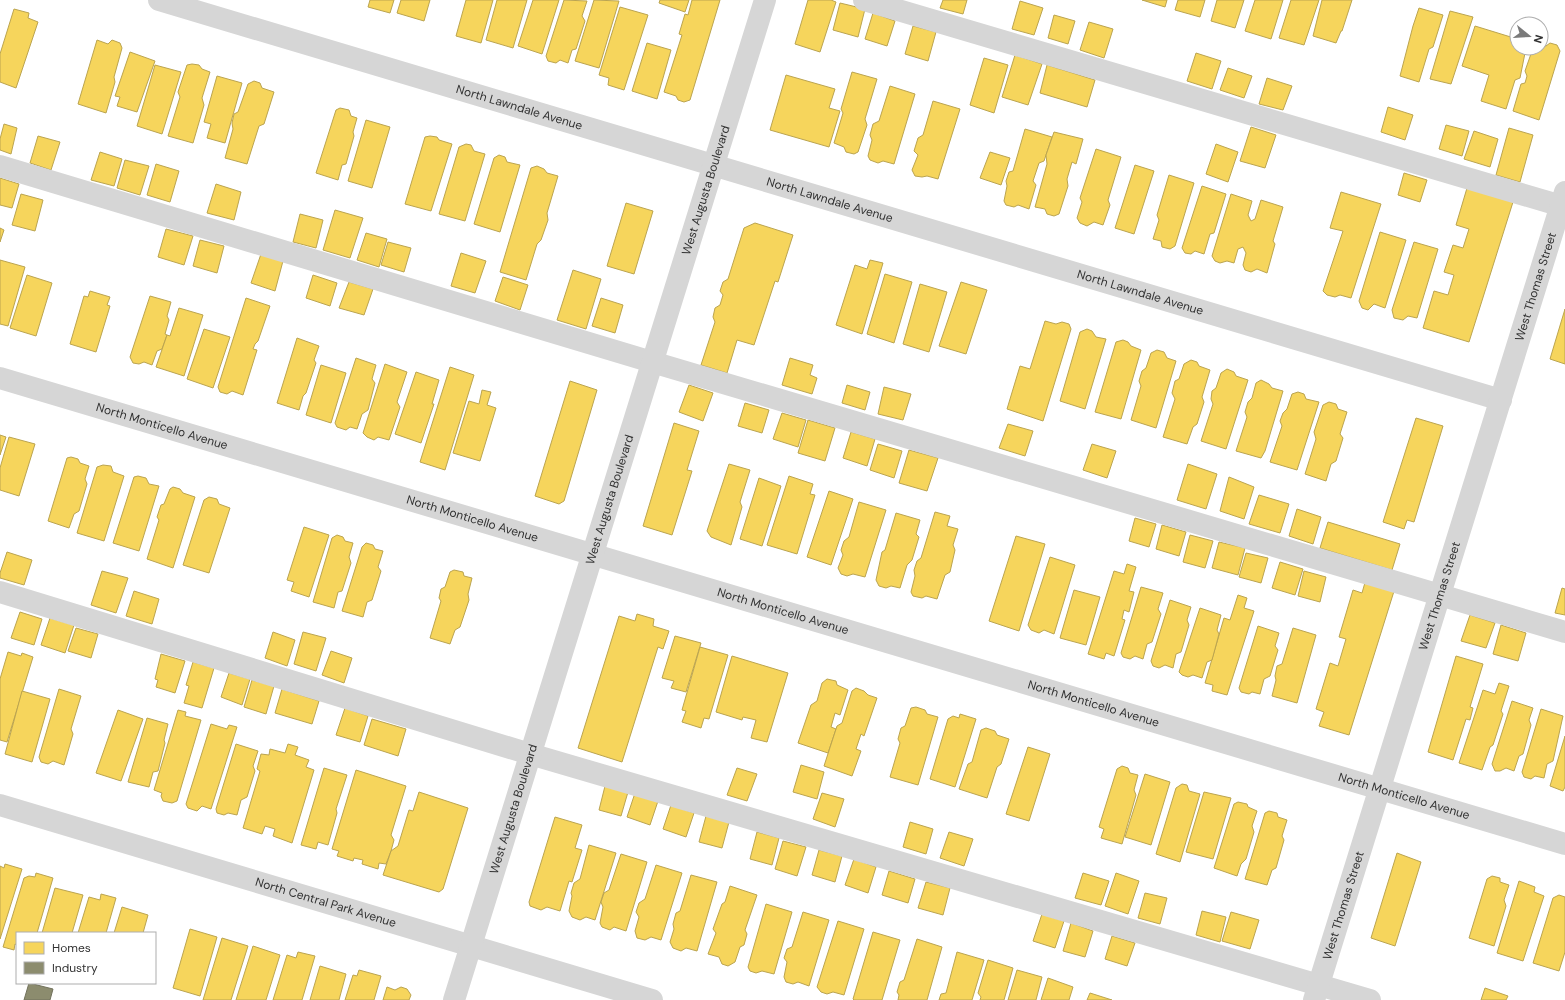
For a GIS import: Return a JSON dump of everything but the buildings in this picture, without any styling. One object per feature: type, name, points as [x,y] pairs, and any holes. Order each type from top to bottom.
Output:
[{"type":"street","name":"North Lawndale Avenue","points":[[160,0],[1501,400]]},
{"type":"street","name":"West Augusta Boulevard","points":[[454,1000],[765,0]]},
{"type":"street","points":[[864,0],[1564,202]]},
{"type":"street","points":[[0,166],[652,362],[1565,632]]},
{"type":"street","name":"West Thomas Street","points":[[1316,992],[1564,202]]},
{"type":"street","name":"North Monticello Avenue","points":[[0,378],[1565,844]]},
{"type":"street","points":[[0,592],[1316,992],[1370,1000]]},
{"type":"street","name":"North Central Park Avenue","points":[[0,805],[652,1000]]}]
